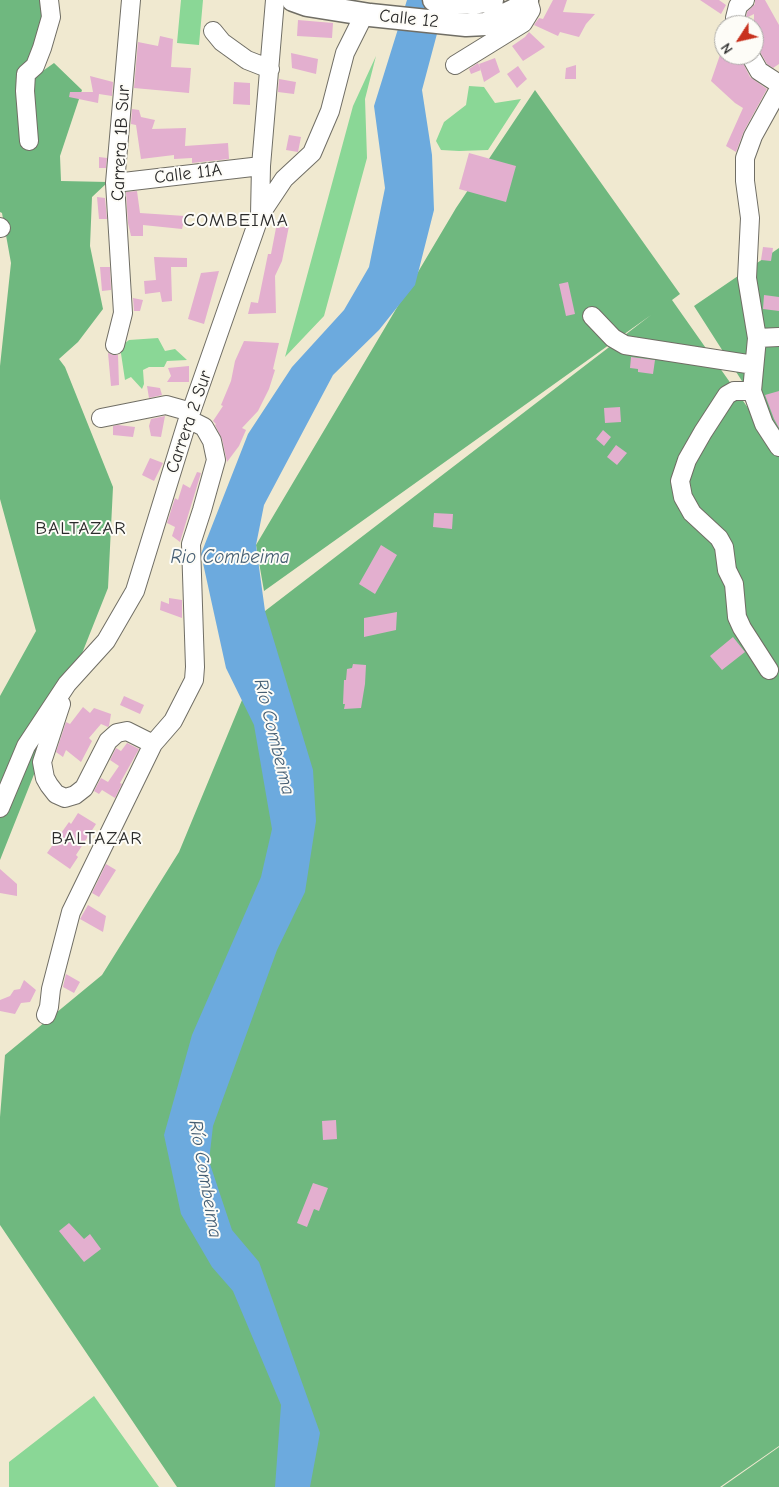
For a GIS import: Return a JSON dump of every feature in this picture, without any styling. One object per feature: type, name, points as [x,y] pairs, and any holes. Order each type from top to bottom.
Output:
[{"type":"main road","name":"Calle 12","points":[[293,0],[307,5],[367,15],[466,25],[486,24],[515,10],[527,0]]},
{"type":"main road","name":"Calle 12","points":[[434,0],[482,2]]},
{"type":"street","points":[[29,141],[25,90],[26,74],[35,66],[42,48],[51,17],[49,0]]},
{"type":"street","name":"Carrera 1B Sur","points":[[114,345],[123,313],[115,183],[132,0]]},
{"type":"street","name":"Carrera 2 Sur","points":[[0,808],[26,746],[68,684],[106,642],[135,591],[190,415],[260,215],[261,166],[275,0]]},
{"type":"street","points":[[455,65],[523,23],[531,10],[527,0]]},
{"type":"street","points":[[736,15],[738,6],[746,0]]},
{"type":"street","points":[[260,215],[284,179],[312,153],[330,112],[346,53],[367,15]]},
{"type":"street","points":[[213,31],[222,42],[248,60],[270,69]]},
{"type":"street","points":[[756,65],[759,71],[779,84]]},
{"type":"street","points":[[779,89],[752,136],[745,158],[745,181],[750,218],[747,278],[757,338],[752,391],[764,424],[779,447]]},
{"type":"street","name":"Calle 11A","points":[[115,183],[261,166]]},
{"type":"street","points":[[592,316],[613,338],[626,345],[754,365]]},
{"type":"street","points":[[757,338],[779,337]]},
{"type":"street","points":[[752,391],[734,391],[727,395],[702,432],[687,460],[680,481],[683,498],[692,513],[718,538],[724,547],[726,570],[734,584],[737,617],[769,670]]},
{"type":"street","points":[[46,1016],[71,912],[153,744],[173,721],[194,680],[191,544],[216,460],[212,441],[204,427],[190,415],[166,405],[101,418]]},
{"type":"street","points":[[68,684],[42,762],[45,778],[56,794],[65,798],[75,795],[84,788],[108,741],[117,733],[127,731],[153,744]]},
{"type":"green space","points":[[0,0],[43,0],[45,16],[32,57],[18,75],[16,90],[54,63],[82,90],[60,156],[61,181],[108,182],[92,197],[90,246],[103,309],[78,342],[59,359],[65,367],[113,487],[108,588],[0,860],[0,696],[36,631],[0,499],[0,366],[11,263],[2,213],[0,212]]},
{"type":"green space","points":[[181,0],[203,0],[199,45],[177,43]]},
{"type":"green space","points":[[376,56],[365,99],[367,158],[324,316],[285,357],[353,106]]},
{"type":"green space","points":[[469,86],[484,87],[495,103],[521,99],[488,150],[441,150],[436,141],[444,122],[466,105]]},
{"type":"green space","points":[[535,90],[680,294],[672,300],[779,452],[779,1446],[720,1487],[177,1487],[0,1225],[0,1117],[5,1055],[102,975],[179,852],[242,700],[265,611],[651,315],[264,591],[256,545],[456,208]]},
{"type":"green space","points":[[779,248],[779,439],[694,306]]},
{"type":"green space","points":[[158,338],[165,351],[175,349],[187,360],[167,361],[164,367],[149,367],[143,370],[144,384],[142,389],[131,377],[125,380],[120,347],[129,340]]},
{"type":"green space","points":[[94,1396],[159,1487],[9,1487],[9,1462]]},
{"type":"green space","points":[[779,1447],[779,1487],[722,1487]]},
{"type":"water","name":"Rio Combeima","points":[[407,0],[446,0],[422,90],[432,155],[434,210],[415,285],[379,330],[333,375],[264,505],[256,545],[265,611],[313,770],[316,821],[305,892],[277,950],[213,1126],[209,1161],[232,1230],[259,1262],[320,1433],[310,1487],[275,1487],[281,1405],[233,1291],[212,1267],[181,1214],[164,1135],[192,1035],[261,877],[272,829],[254,725],[226,668],[201,554],[248,434],[292,367],[344,310],[369,267],[385,188],[374,106]]},
{"type":"building","points":[[553,0],[567,0],[563,12],[595,14],[586,24],[579,37],[560,32],[558,36],[534,25],[539,18],[543,19]]},
{"type":"building","points":[[700,0],[719,0],[726,5],[721,14]]},
{"type":"building","points":[[755,0],[765,0],[779,25],[779,64],[773,68],[767,64],[764,59],[764,15],[746,15],[755,4]]},
{"type":"building","points":[[298,20],[333,23],[332,38],[297,36]]},
{"type":"building","points":[[529,32],[545,47],[523,61],[512,46]]},
{"type":"building","points":[[160,36],[173,39],[171,67],[191,68],[189,93],[134,88],[138,42],[158,46]]},
{"type":"building","points":[[291,53],[318,59],[316,74],[292,68]]},
{"type":"building","points":[[495,58],[500,72],[484,82],[479,64]]},
{"type":"building","points":[[478,63],[481,70],[471,74],[469,69]]},
{"type":"building","points":[[576,65],[576,79],[565,79],[566,68]]},
{"type":"building","points":[[717,65],[744,65],[750,77],[767,89],[744,131],[736,152],[726,146],[743,108],[711,81]]},
{"type":"building","points":[[518,66],[527,79],[517,88],[507,74]]},
{"type":"building","points":[[90,76],[113,82],[112,96],[99,94],[98,103],[69,97],[70,92],[93,92]]},
{"type":"building","points":[[279,79],[296,82],[294,94],[278,92]]},
{"type":"building","points":[[234,82],[250,83],[250,105],[233,104]]},
{"type":"building","points":[[132,109],[139,110],[141,117],[155,120],[152,129],[186,128],[185,146],[228,143],[229,159],[192,163],[192,158],[174,159],[174,155],[141,159],[136,125],[131,124]]},
{"type":"building","points":[[289,135],[301,137],[298,152],[286,150]]},
{"type":"building","points":[[469,153],[516,166],[506,202],[459,189]]},
{"type":"building","points":[[99,157],[107,158],[106,168],[99,168]]},
{"type":"building","points":[[137,191],[140,213],[185,216],[182,229],[143,225],[143,236],[131,236],[128,223],[126,192]]},
{"type":"building","points":[[97,197],[105,198],[107,219],[99,219]]},
{"type":"building","points":[[289,226],[282,261],[275,276],[276,313],[248,314],[251,302],[258,303],[268,254],[271,254],[276,228]]},
{"type":"building","points":[[763,247],[773,248],[771,261],[761,260]]},
{"type":"building","points":[[154,257],[187,258],[187,267],[171,267],[172,301],[162,302],[160,292],[145,294],[144,281],[156,280]]},
{"type":"building","points":[[100,267],[110,267],[111,290],[102,291]]},
{"type":"building","points":[[219,271],[204,324],[188,319],[201,273]]},
{"type":"building","points":[[568,282],[575,314],[566,316],[559,284]]},
{"type":"building","points":[[764,295],[779,297],[779,311],[763,309]]},
{"type":"building","points":[[133,298],[143,300],[140,311],[134,311]]},
{"type":"building","points":[[244,341],[279,343],[273,369],[275,370],[269,389],[258,411],[242,428],[246,430],[239,446],[227,462],[222,439],[213,421],[223,406],[221,405],[231,381],[235,361]]},
{"type":"building","points":[[108,353],[118,355],[119,385],[111,386]]},
{"type":"building","points":[[631,357],[655,360],[653,374],[638,372],[638,369],[630,368]]},
{"type":"building","points":[[189,366],[189,382],[167,382],[171,376],[168,368]]},
{"type":"building","points":[[147,386],[160,388],[162,395],[149,398]]},
{"type":"building","points":[[779,391],[779,428],[765,395]]},
{"type":"building","points":[[620,407],[621,422],[605,423],[604,408]]},
{"type":"building","points":[[165,416],[161,437],[151,436],[149,426],[151,419]]},
{"type":"building","points":[[113,426],[135,427],[133,437],[113,435]]},
{"type":"building","points":[[603,430],[611,437],[604,446],[596,439]]},
{"type":"building","points":[[616,445],[627,453],[617,465],[607,457]]},
{"type":"building","points":[[150,458],[163,463],[154,481],[142,475]]},
{"type":"building","points":[[197,472],[201,473],[180,542],[172,536],[175,527],[167,523],[175,498],[178,500],[183,484],[190,488]]},
{"type":"building","points":[[434,513],[453,514],[452,529],[433,527]]},
{"type":"building","points":[[381,545],[397,555],[375,594],[359,584]]},
{"type":"building","points":[[169,598],[182,600],[182,618],[160,610],[161,601],[169,604]]},
{"type":"building","points":[[397,612],[396,630],[364,637],[364,618]]},
{"type":"building","points":[[733,637],[745,652],[722,670],[710,656]]},
{"type":"building","points":[[353,664],[366,665],[361,708],[344,709],[344,680],[346,680],[347,669],[352,668]]},
{"type":"building","points":[[124,696],[144,705],[140,714],[120,705]]},
{"type":"building","points":[[83,707],[90,713],[94,708],[111,714],[109,726],[101,724],[89,738],[92,741],[81,762],[66,750],[63,757],[56,752],[66,722],[70,724]]},
{"type":"building","points":[[127,743],[139,749],[120,783],[122,784],[115,798],[102,790],[99,794],[94,791],[101,778],[108,782],[119,766],[110,760],[116,748],[121,751]]},
{"type":"building","points":[[78,813],[96,824],[76,855],[78,857],[70,869],[47,853],[69,822],[71,824]]},
{"type":"building","points":[[106,864],[116,870],[99,897],[92,893]]},
{"type":"building","points":[[0,869],[17,884],[17,896],[0,893]]},
{"type":"building","points":[[88,905],[106,916],[103,932],[80,919]]},
{"type":"building","points":[[66,974],[80,982],[74,993],[63,987]]},
{"type":"building","points":[[24,980],[36,990],[30,1002],[21,1003],[15,1014],[0,1011],[0,1000],[10,996],[14,990],[20,989]]},
{"type":"building","points":[[336,1120],[337,1139],[323,1140],[322,1121]]},
{"type":"building","points":[[313,1183],[328,1188],[319,1211],[314,1209],[307,1227],[297,1223]]},
{"type":"building","points":[[69,1223],[84,1239],[90,1234],[101,1249],[84,1262],[59,1231]]},
{"type":"district","name":"COMBEIMA","points":[[236,221]]},
{"type":"district","name":"BALTAZAR","points":[[81,529]]},
{"type":"district","name":"BALTAZAR","points":[[97,839]]},
{"type":"water label","name":"Río Combeima","points":[[274,737]]},
{"type":"water label","name":"Río Combeima","points":[[205,1179]]}]
